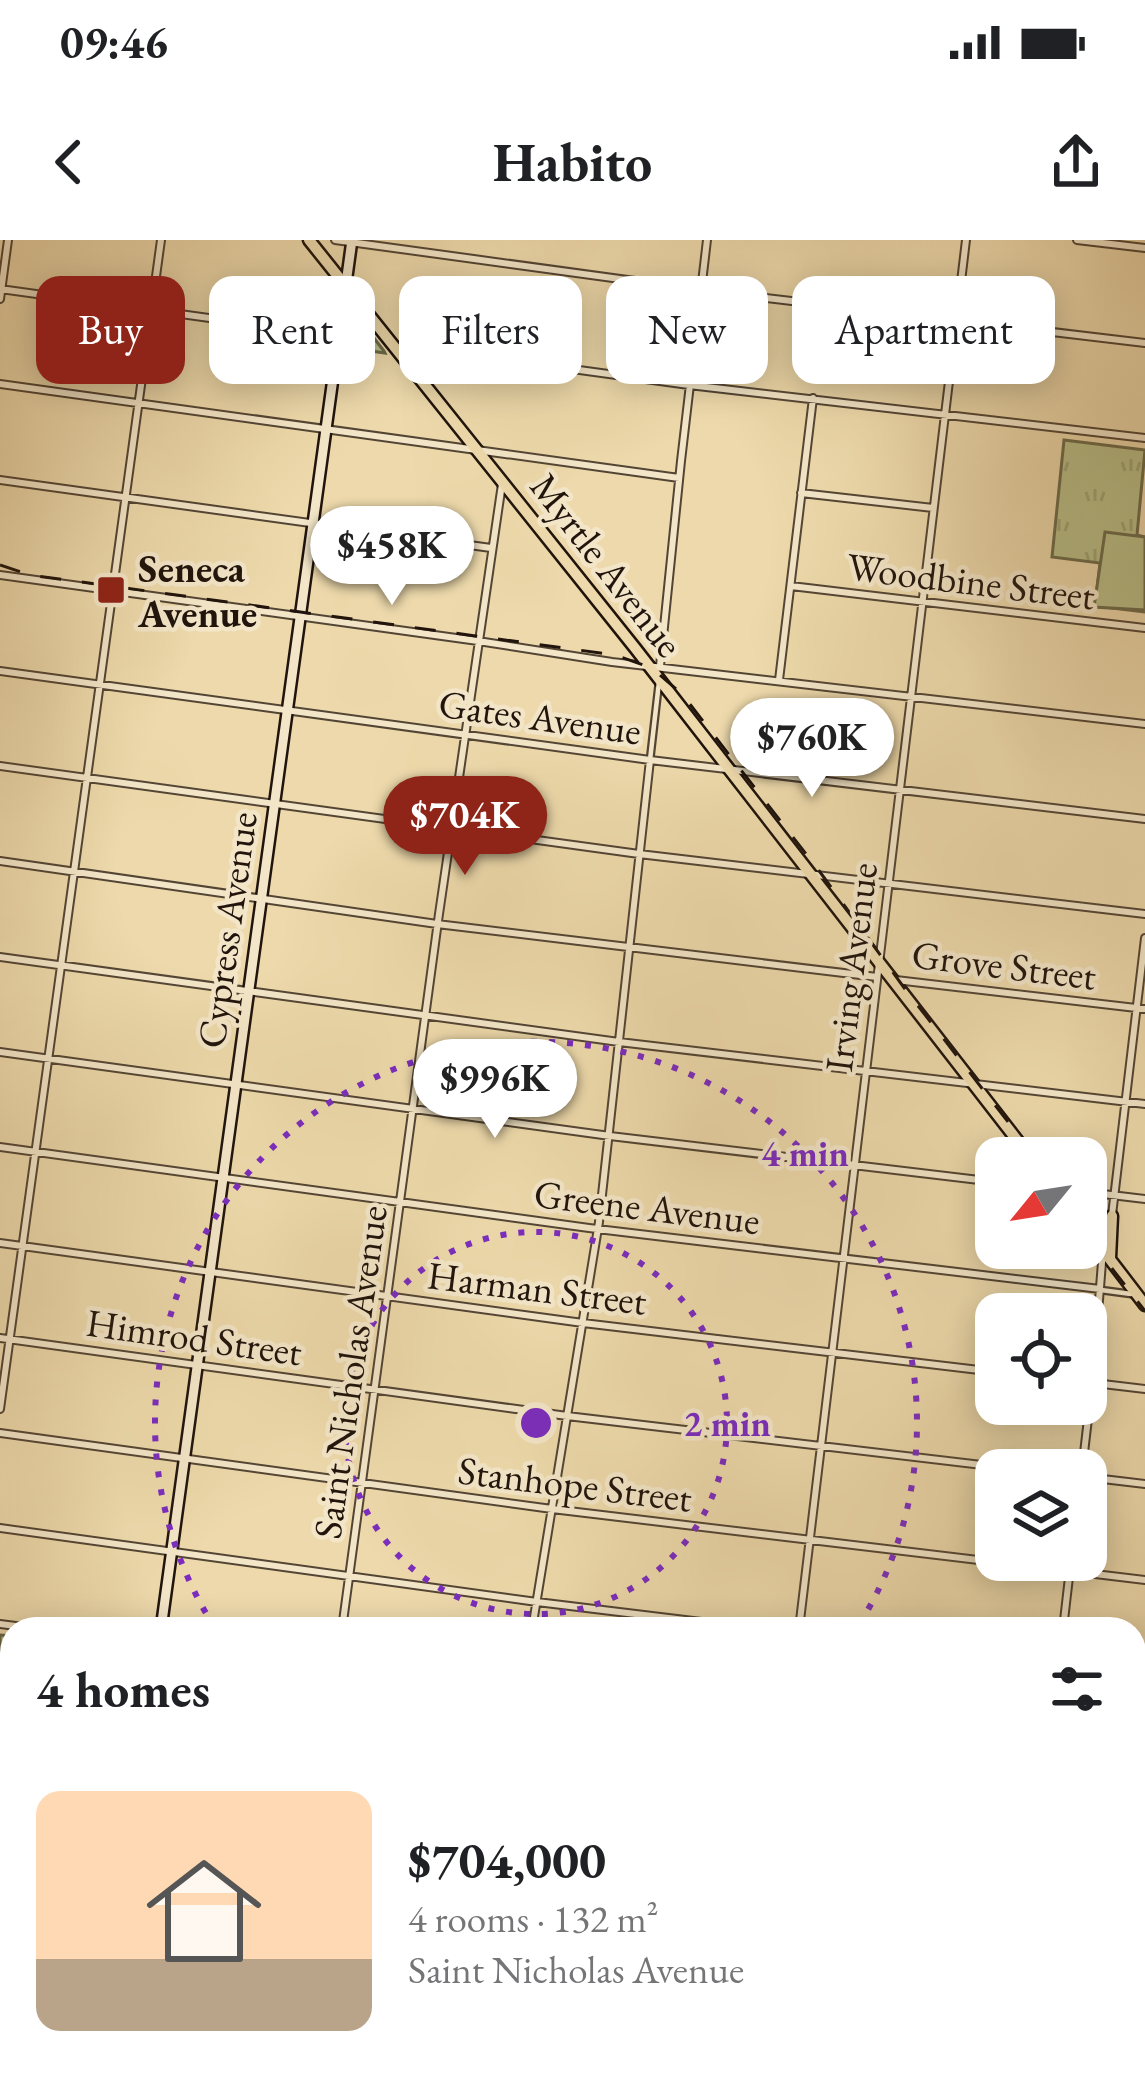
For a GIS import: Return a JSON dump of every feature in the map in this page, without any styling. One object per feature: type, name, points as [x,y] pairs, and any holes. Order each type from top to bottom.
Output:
[{"type":"main road","name":"Myrtle Avenue","points":[[309,240],[339,276]]},
{"type":"main road","name":"Cypress Avenue","points":[[347,276],[352,241]]},
{"type":"main road","name":"Myrtle Avenue","points":[[375,322],[399,352]]},
{"type":"main road","name":"Cypress Avenue","points":[[163,1617],[332,384]]},
{"type":"main road","name":"Myrtle Avenue","points":[[425,384],[656,670],[1015,1137]]},
{"type":"main road","points":[[1107,1248],[1112,1216]]},
{"type":"main road","points":[[1107,1255],[1142,1298]]},
{"type":"street","points":[[0,299],[8,240]]},
{"type":"street","points":[[156,276],[161,240]]},
{"type":"street","points":[[335,240],[606,277]]},
{"type":"street","points":[[702,276],[707,240]]},
{"type":"street","name":"Irving Avenue","points":[[962,276],[966,240]]},
{"type":"street","points":[[1077,240],[1145,248]]},
{"type":"street","points":[[1,289],[36,294]]},
{"type":"street","points":[[1055,333],[1145,343]]},
{"type":"street","points":[[582,370],[1145,438]]},
{"type":"street","points":[[0,384],[679,478]]},
{"type":"street","points":[[0,1409],[5,1339],[22,1246],[142,384]]},
{"type":"street","name":"Irving Avenue","points":[[801,1617],[949,384]]},
{"type":"street","points":[[534,1617],[610,1136],[689,385]]},
{"type":"street","points":[[779,680],[813,398]]},
{"type":"street","points":[[0,480],[491,548]]},
{"type":"street","name":"Saint Nicholas Avenue","points":[[344,1617],[437,924],[503,481]]},
{"type":"street","points":[[802,493],[934,508]]},
{"type":"street","points":[[0,573],[478,640],[656,670],[1145,724]]},
{"type":"street","name":"Woodbine Street","points":[[791,586],[1145,628]]},
{"type":"street","name":"Gates Avenue","points":[[0,671],[650,760],[1145,819]]},
{"type":"street","points":[[0,766],[639,854],[1145,914]]},
{"type":"street","name":"Grove Street","points":[[0,861],[437,924],[1141,1008]]},
{"type":"street","points":[[1112,1216],[1141,1008],[1145,938]]},
{"type":"street","points":[[0,957],[619,1042],[1145,1104]]},
{"type":"street","points":[[0,1052],[610,1136],[975,1179]]},
{"type":"street","name":"Greene Avenue","points":[[0,1147],[222,1180],[1142,1298]]},
{"type":"street","points":[[1107,1195],[1145,1199]]},
{"type":"street","name":"Harman Street","points":[[0,1243],[583,1323],[975,1369]]},
{"type":"street","points":[[1100,1293],[1103,1269]]},
{"type":"street","name":"Himrod Street","points":[[5,1339],[567,1416],[975,1464]]},
{"type":"street","points":[[1107,1385],[1145,1389]]},
{"type":"street","name":"Stanhope Street","points":[[0,1433],[552,1509],[975,1559]]},
{"type":"street","points":[[1107,1478],[1145,1484]]},
{"type":"street","points":[[0,1528],[660,1617]]},
{"type":"street","name":"Stanhope Street","points":[[1107,1575],[1145,1580]]},
{"type":"street","points":[[1064,1617],[1069,1581]]},
{"type":"green space","points":[[1064,440],[1145,450],[1137,535],[1145,537],[1145,612],[1095,606],[1100,563],[1052,557]]},
{"type":"green space","points":[[1105,532],[1145,537],[1145,610],[1094,607]]},
{"type":"railway","points":[[0,565],[30,575],[615,655],[652,668],[682,694],[1020,1137]]},
{"type":"railway","points":[[1107,1262],[1145,1311]]},
{"type":"place","name":"Seneca Avenue","points":[[111,590]]}]
